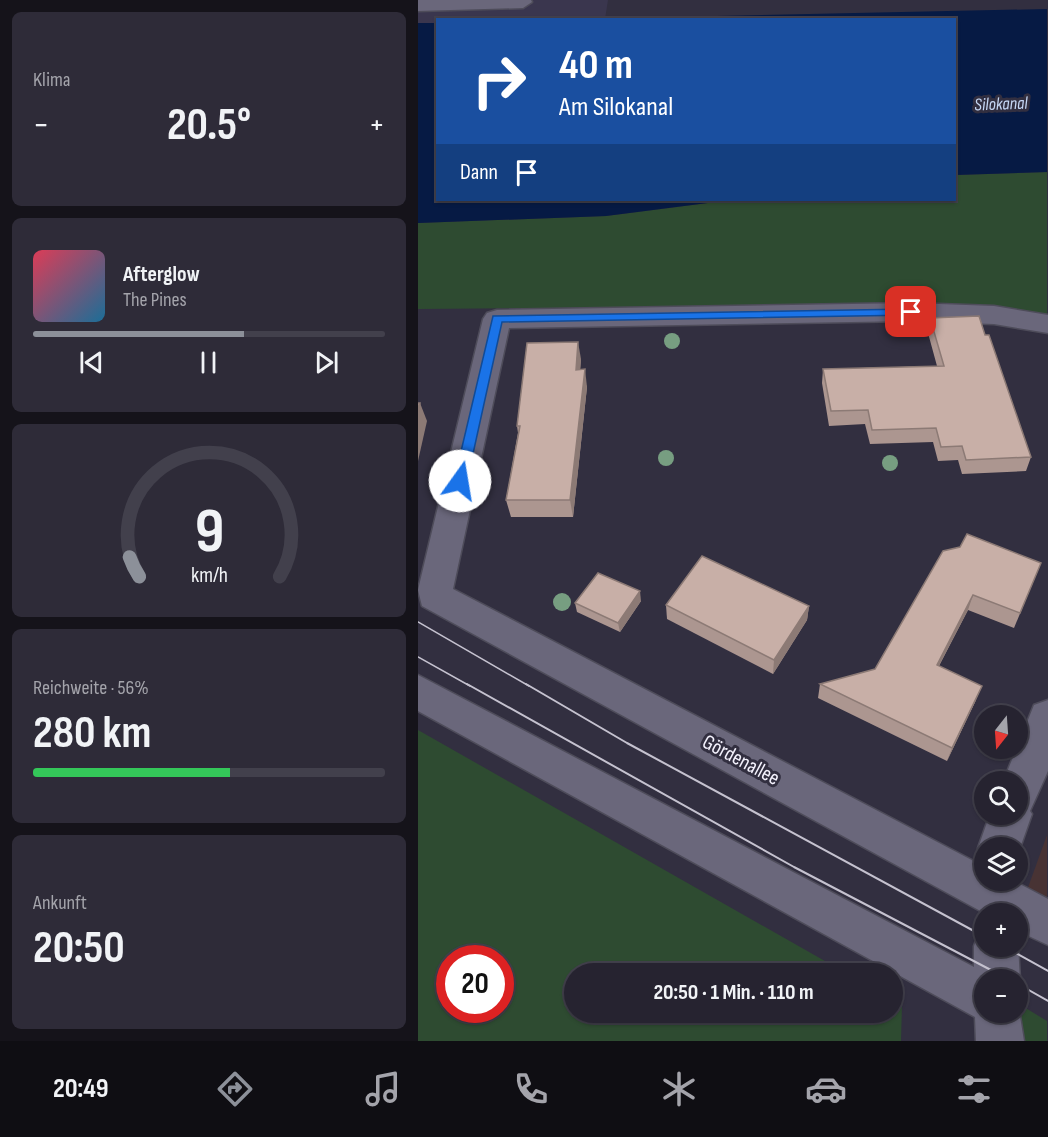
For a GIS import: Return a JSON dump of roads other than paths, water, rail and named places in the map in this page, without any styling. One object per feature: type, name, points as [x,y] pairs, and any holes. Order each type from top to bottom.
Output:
[{"type":"street","points":[[418,5],[523,2]]},
{"type":"street","name":"Gördenallee","points":[[1048,324],[994,315],[911,312],[497,319],[434,596],[986,894],[1048,923]]},
{"type":"street","points":[[418,692],[974,992]]},
{"type":"street","points":[[1027,771],[1048,717]]},
{"type":"street","points":[[999,1023],[1000,1041]]},
{"type":"water","name":"Silokanal","points":[[1047,9],[1047,172],[956,175],[956,18],[624,18]]},
{"type":"water","points":[[418,23],[436,23],[436,201],[723,201],[606,216],[418,223]]},
{"type":"tram line","points":[[418,622],[529,686]]},
{"type":"tram line","points":[[418,657],[470,686]]},
{"type":"tram line","points":[[467,684],[794,867],[989,969]]},
{"type":"tram line","points":[[526,684],[627,743],[974,931]]},
{"type":"tram line","points":[[1023,957],[1048,971]]},
{"type":"tram line","points":[[1028,990],[1048,1001]]}]
